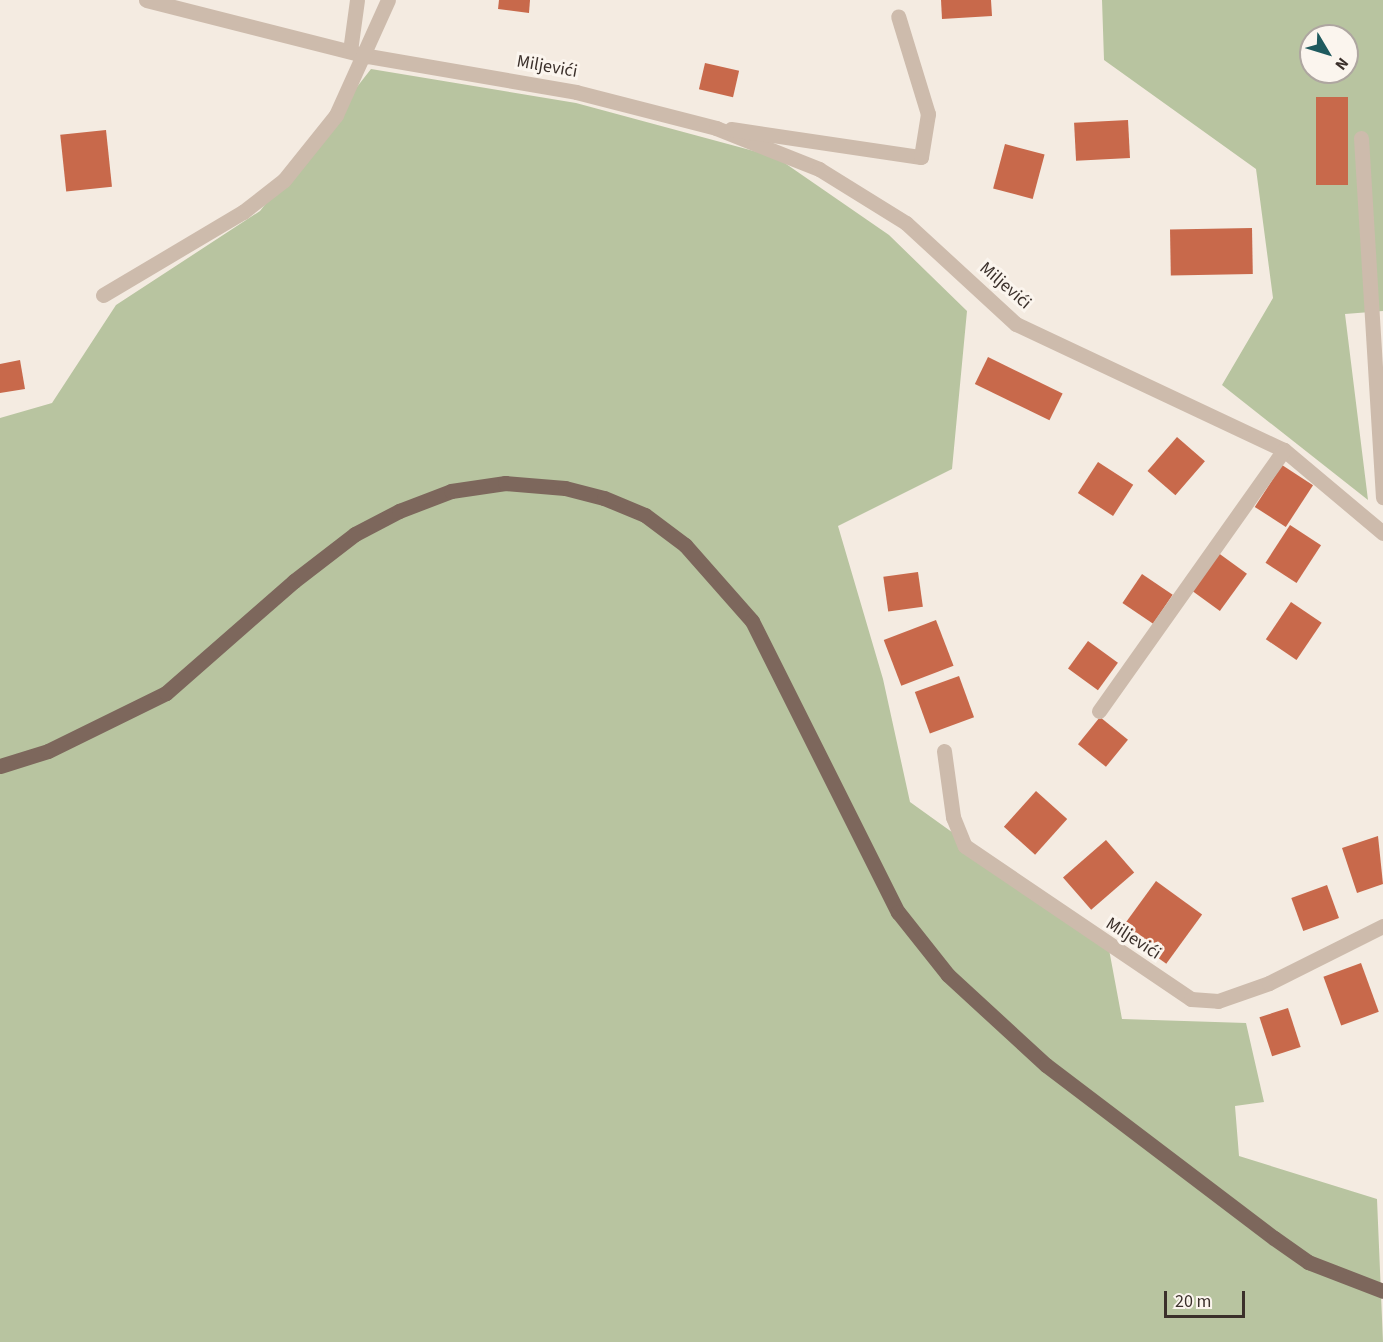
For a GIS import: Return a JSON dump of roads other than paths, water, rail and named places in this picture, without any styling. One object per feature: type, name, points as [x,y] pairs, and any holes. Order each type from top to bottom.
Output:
[{"type":"main road","points":[[0,766],[48,751],[166,693],[294,581],[354,534],[399,511],[451,491],[505,483],[565,488],[604,498],[645,515],[685,545],[752,621],[898,912],[948,975],[1046,1065],[1274,1238],[1308,1262],[1383,1291]]},
{"type":"street","name":"Miljevići","points":[[146,0],[368,56],[576,92],[716,128],[921,157],[928,114],[898,16]]},
{"type":"street","points":[[350,51],[357,0]]},
{"type":"street","points":[[103,295],[243,212],[284,180],[321,140],[368,56],[388,0]]},
{"type":"street","name":"Miljevići","points":[[716,128],[819,169],[906,223],[1016,324],[1145,380],[1284,450],[1383,532]]},
{"type":"street","points":[[1361,138],[1376,308],[1383,497]]},
{"type":"street","points":[[1099,711],[1284,450]]},
{"type":"street","name":"Miljevići","points":[[944,751],[953,817],[965,846],[1191,999],[1218,1001],[1269,983],[1383,926]]}]
